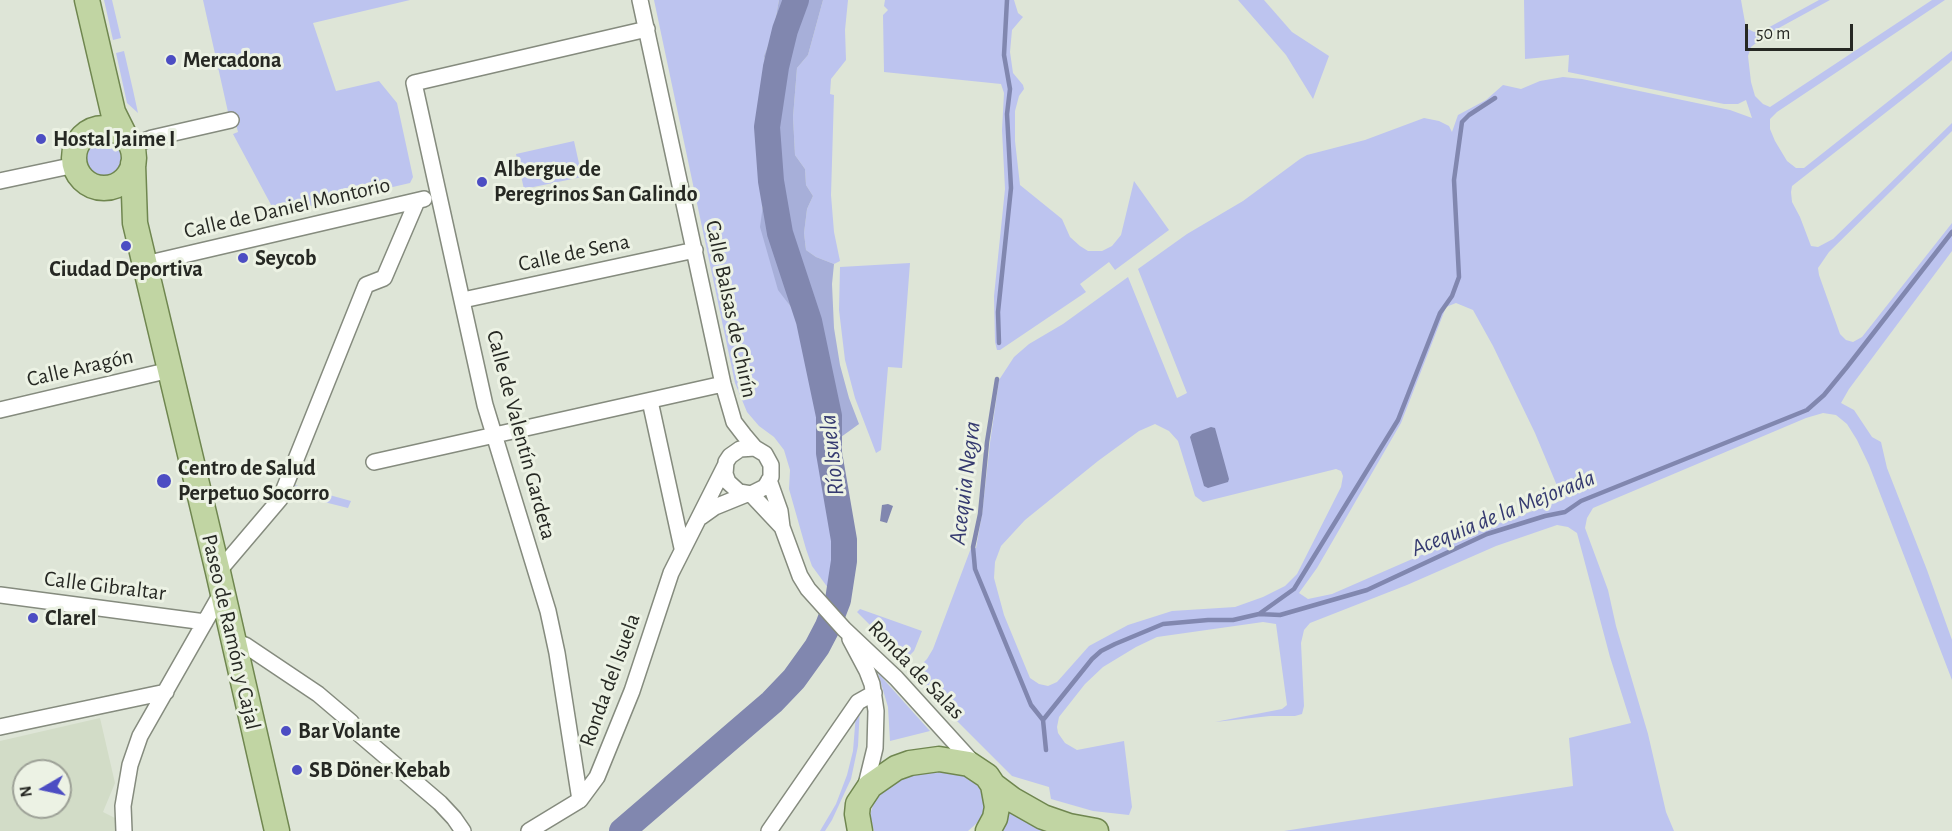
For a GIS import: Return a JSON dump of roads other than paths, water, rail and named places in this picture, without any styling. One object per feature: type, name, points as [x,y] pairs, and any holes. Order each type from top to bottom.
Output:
[{"type":"main road","points":[[75,0],[98,101],[97,114],[76,148],[75,165],[84,180],[94,186],[105,188],[121,183],[129,174],[130,149],[115,130],[103,128],[86,134]]},
{"type":"main road","name":"Paseo de Ramón y Cajal","points":[[87,0],[113,112],[130,149],[135,223],[277,831]]},
{"type":"main road","name":"Paseo de Ramón y Cajal","points":[[105,188],[122,203],[135,223]]},
{"type":"main road","points":[[856,818],[883,776],[909,763],[939,759],[969,764],[1012,800],[1043,817],[1069,826],[1096,831]]},
{"type":"main road","points":[[986,777],[997,807],[995,818],[988,831]]},
{"type":"street","name":"Calle Balsas de Chirín","points":[[640,0],[723,384],[734,422],[755,448]]},
{"type":"street","name":"Calle de Valentín Gardeta","points":[[580,800],[557,653],[548,611],[485,405],[414,83],[646,29]]},
{"type":"street","points":[[130,149],[152,138],[231,120]]},
{"type":"street","points":[[0,181],[75,165]]},
{"type":"street","name":"Calle de Daniel Montorio","points":[[145,264],[438,196]]},
{"type":"street","points":[[124,831],[123,806],[130,765],[140,736],[205,621],[220,582],[280,499],[366,285],[384,278],[417,201]]},
{"type":"street","name":"Calle de Sena","points":[[462,300],[695,250]]},
{"type":"street","name":"Calle Aragón","points":[[0,410],[171,370]]},
{"type":"street","points":[[374,462],[723,384]]},
{"type":"street","points":[[650,401],[682,548]]},
{"type":"street","name":"Calle Balsas de Chirín","points":[[727,463],[734,422]]},
{"type":"street","points":[[749,494],[762,489],[769,480],[771,469],[770,461],[765,454],[755,448],[740,449],[727,463],[725,474],[730,485],[736,490],[749,494],[782,527]]},
{"type":"street","name":"Ronda del Isuela","points":[[529,831],[580,800],[591,787],[603,765],[632,691],[671,573],[727,463]]},
{"type":"street","points":[[769,480],[780,510],[782,527],[800,576],[808,589],[844,629]]},
{"type":"street","name":"Ronda del Isuela","points":[[701,517],[715,507],[749,494]]},
{"type":"street","name":"Calle Gibraltar","points":[[0,595],[205,621]]},
{"type":"street","name":"Ronda de Salas","points":[[844,629],[867,671],[874,693],[877,721],[875,748],[856,818]]},
{"type":"street","name":"Ronda de Salas","points":[[844,629],[896,678],[986,777]]},
{"type":"street","points":[[233,641],[245,645],[318,694],[351,722],[358,733],[440,803],[463,831]]},
{"type":"street","points":[[0,727],[166,692]]},
{"type":"street","name":"Ronda de Salas","points":[[769,831],[858,702],[874,693]]},
{"type":"waterway","name":"Río Isuela","points":[[622,831],[772,702],[794,679],[817,647],[838,600],[844,561],[844,540],[829,453],[829,416],[809,321],[780,233],[771,181],[767,127],[776,67],[785,30],[796,0]]},
{"type":"waterway","name":"Acequia Negra","points":[[999,343],[998,312],[1011,188],[1007,114],[1010,89],[1004,55],[1007,0]]},
{"type":"waterway","points":[[1259,614],[1294,589],[1398,420],[1440,313],[1452,296],[1459,277],[1454,180],[1462,122],[1495,98]]},
{"type":"waterway","name":"Acequia de la Mejorada","points":[[1046,750],[1043,720],[1092,659],[1115,644],[1163,624],[1233,620],[1259,614],[1280,615],[1367,590],[1487,534],[1565,512],[1581,501],[1807,410],[1824,395],[1847,367],[1952,232]]},
{"type":"waterway","name":"Acequia Negra","points":[[997,379],[987,442],[980,514],[973,547],[975,569],[1031,705],[1043,720]]},
{"type":"place","name":"Mercadona","points":[[171,60]]},
{"type":"place","name":"Hostal Jaime I","points":[[41,139]]},
{"type":"place","name":"Albergue de Peregrinos San Galindo","points":[[482,182]]},
{"type":"place","name":"Ciudad Deportiva","points":[[126,246]]},
{"type":"place","name":"Seycob","points":[[243,258]]},
{"type":"place","name":"Centro de Salud Perpetuo Socorro","points":[[164,481]]},
{"type":"place","name":"Clarel","points":[[33,618]]},
{"type":"place","name":"Bar Volante","points":[[286,731]]},
{"type":"place","name":"SB Döner Kebab","points":[[297,770]]}]
